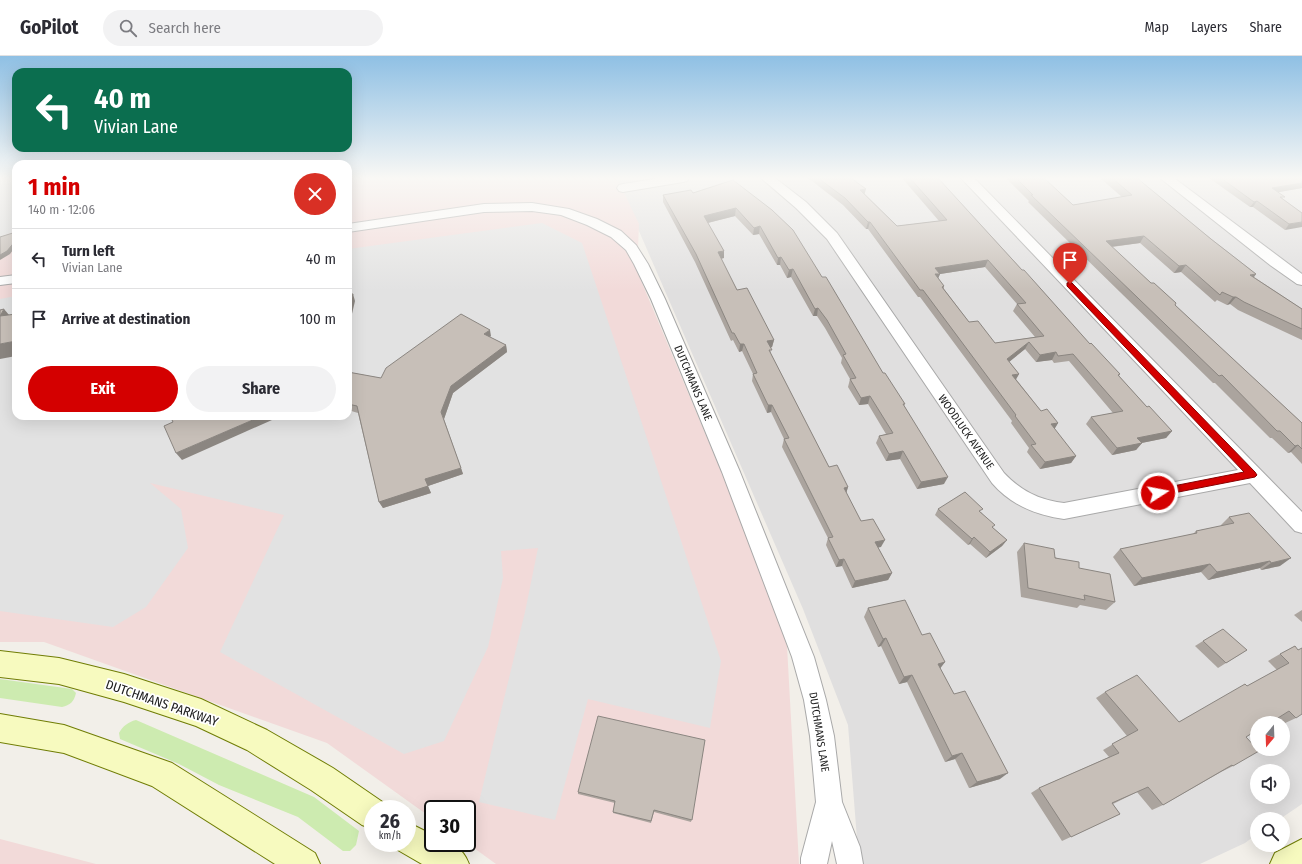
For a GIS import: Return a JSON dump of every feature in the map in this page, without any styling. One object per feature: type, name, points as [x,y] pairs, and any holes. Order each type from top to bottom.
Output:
[{"type":"main road","name":"DUTCHMANS PARKWAY","points":[[0,664],[59,671],[124,688],[201,714],[258,740],[322,779],[364,808]]},
{"type":"main road","points":[[0,728],[64,740],[161,774],[304,864]]},
{"type":"main road","points":[[416,843],[453,864]]},
{"type":"main road","points":[[1286,864],[1302,855]]},
{"type":"street","name":"DUTCHMANS LANE","points":[[352,227],[432,216]]},
{"type":"street","name":"DUTCHMANS LANE","points":[[574,216],[592,222],[616,234],[631,248],[641,264],[658,299],[734,479],[798,643],[815,700],[822,736],[829,802],[847,847],[850,864]]},
{"type":"street","name":"WOODLUCK AVENUE","points":[[812,216],[832,236],[998,478],[1007,490],[1020,498],[1040,507],[1064,511],[1252,475]]},
{"type":"street","points":[[1003,216],[1207,426],[1252,475],[1302,525]]},
{"type":"street","points":[[1215,216],[1302,281]]},
{"type":"street","points":[[0,281],[12,280]]},
{"type":"street","name":"DUTCHMANS LANE","points":[[814,864],[814,858],[829,802]]},
{"type":"shaded area","points":[[0,216],[12,216],[12,420],[352,420],[352,216],[635,216],[639,224],[637,271],[770,588],[787,646],[799,864],[496,864],[476,850],[476,800],[424,800],[424,813],[416,807],[416,800],[406,800],[327,743],[44,642],[0,642]]},
{"type":"shaded area","points":[[0,216],[12,216],[12,232],[0,237]]},
{"type":"shaded area","points":[[632,216],[1302,216],[1302,804],[1290,812],[1250,812],[1250,839],[1200,864],[859,864],[848,725],[803,609]]},
{"type":"shaded area","points":[[542,223],[582,243],[721,661],[710,728],[588,699],[555,820],[479,802],[525,612],[538,548],[501,551],[503,578],[488,647],[444,741],[404,754],[220,652],[284,515],[150,483],[181,509],[188,548],[146,607],[113,627],[0,611],[0,299],[12,297],[12,420],[352,420],[352,248]]},
{"type":"shaded area","points":[[0,839],[96,864],[0,864]]},
{"type":"green space","points":[[0,679],[72,689],[76,693],[71,703],[62,707],[0,698]]},
{"type":"green space","points":[[136,720],[314,797],[359,831],[356,845],[350,851],[343,851],[298,817],[219,785],[179,764],[120,739],[119,733],[122,728],[128,723]]},
{"type":"building","points":[[675,216],[705,216],[704,216],[724,251],[718,252],[737,290],[747,288],[774,340],[767,341],[772,350],[769,350],[829,467],[837,465],[848,487],[844,488],[861,521],[873,519],[885,540],[875,542],[892,573],[855,581],[844,559],[839,560],[828,538],[833,537],[784,439],[789,438],[772,405],[768,405],[753,374],[757,373],[744,344],[740,344],[734,333],[732,333],[696,254]]},
{"type":"building","points":[[743,216],[778,216],[793,230],[822,277],[826,277],[883,373],[885,373],[905,404],[903,404],[948,477],[921,482],[903,451],[889,454],[879,436],[893,433],[870,396],[861,398],[850,379],[856,378],[843,355],[846,354],[827,320],[818,308],[815,309],[793,269],[789,270],[781,257],[778,258],[760,226],[754,228]]},
{"type":"building","points":[[862,216],[886,216],[897,226],[947,220],[943,216],[972,216],[1022,270],[1024,270],[1090,344],[1091,343],[1120,374],[1118,375],[1147,407],[1149,406],[1172,431],[1137,438],[1142,443],[1117,448],[1091,417],[1123,411],[1073,354],[1058,356],[1056,352],[1040,355],[1029,342],[1007,359],[1019,374],[1012,375],[1041,411],[1047,409],[1058,423],[1051,424],[1076,456],[1045,462],[1031,445],[1036,444],[1015,416],[1016,415],[923,290],[920,290],[870,222],[868,222]],"holes":[[[988,260],[1026,303],[1017,304],[1044,336],[995,343],[978,321],[969,322],[942,287],[944,286],[935,274],[940,274],[935,268]]]},
{"type":"building","points":[[1053,216],[1183,216],[1256,274],[1250,275],[1302,309],[1302,329],[1236,297],[1222,292],[1220,295],[1186,265],[1179,266],[1144,236],[1106,241],[1151,283],[1154,283],[1176,303],[1175,305],[1302,423],[1302,449],[1298,445],[1295,446],[1280,431],[1277,431],[1222,375],[1219,376]]},
{"type":"building","points":[[1277,216],[1302,216],[1302,222],[1289,224]]},
{"type":"building","points":[[12,233],[12,245],[7,251],[0,255],[0,237]]},
{"type":"building","points":[[4,309],[0,316],[0,310]]},
{"type":"building","points":[[12,314],[12,342],[0,344],[0,316]]},
{"type":"building","points":[[461,314],[490,330],[484,334],[506,345],[451,386],[441,412],[461,468],[425,479],[428,486],[379,502],[357,406],[352,405],[352,373],[381,378],[386,368]]},
{"type":"building","points":[[172,420],[253,420],[176,453],[164,426],[173,422]]},
{"type":"building","points":[[965,492],[983,509],[979,511],[995,525],[992,527],[1007,540],[990,552],[974,537],[972,539],[938,509]]},
{"type":"building","points":[[1249,513],[1291,558],[1217,572],[1210,564],[1142,578],[1120,549],[1197,533],[1196,531],[1234,523],[1229,517]]},
{"type":"building","points":[[1024,543],[1054,549],[1055,558],[1079,562],[1079,568],[1110,574],[1115,602],[1084,595],[1085,600],[1028,588]]},
{"type":"building","points":[[905,600],[922,635],[930,633],[945,662],[938,664],[954,694],[965,691],[1008,773],[977,782],[962,753],[952,756],[912,675],[904,677],[886,638],[883,639],[868,608]]},
{"type":"building","points":[[1223,629],[1247,650],[1226,663],[1203,641]]},
{"type":"building","points":[[1295,646],[1298,650],[1302,648],[1302,714],[1296,718],[1289,711],[1281,716],[1250,716],[1250,734],[1246,737],[1250,741],[1250,756],[1163,805],[1148,787],[1112,803],[1120,814],[1071,837],[1039,788],[1119,753],[1112,744],[1138,730],[1105,692],[1137,675],[1179,722],[1245,684],[1247,686],[1289,663],[1280,654]]},
{"type":"building","points":[[598,716],[705,740],[692,820],[654,810],[651,821],[613,812],[615,801],[578,792]]},
{"type":"route","points":[[1070,284],[1207,426],[1252,475],[1158,493]]}]
